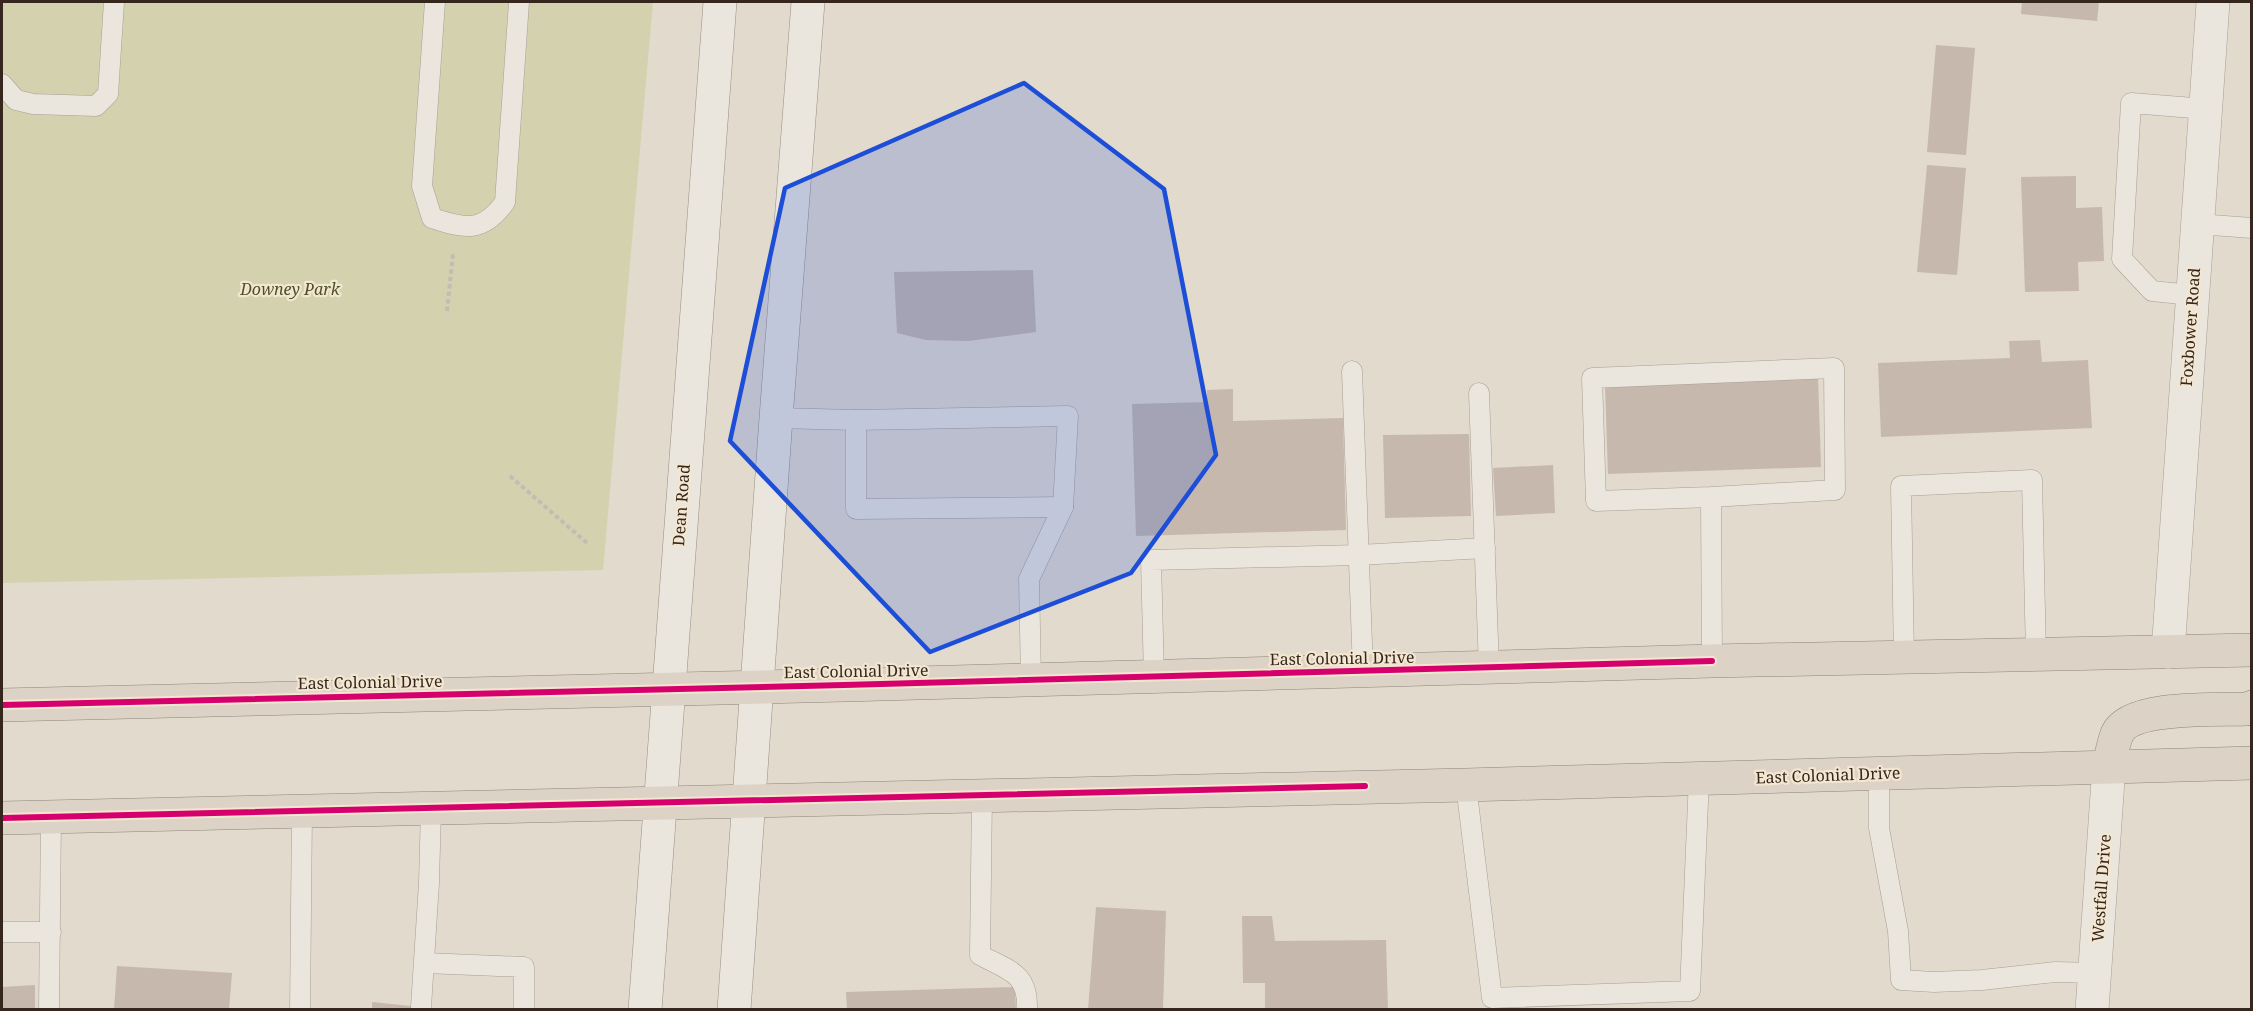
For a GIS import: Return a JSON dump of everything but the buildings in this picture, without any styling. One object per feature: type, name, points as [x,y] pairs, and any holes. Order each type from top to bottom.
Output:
[{"type":"highway","name":"East Colonial Drive","points":[[2,705],[1712,661],[2252,650]]},
{"type":"highway","points":[[2109,766],[2117,732],[2136,718],[2161,712],[2252,707]]},
{"type":"highway","name":"East Colonial Drive","points":[[2,818],[1466,785],[2252,763]]},
{"type":"main road","name":"Dean Road","points":[[645,1010],[720,2]]},
{"type":"main road","points":[[734,1010],[808,2]]},
{"type":"main road","name":"Foxbower Road","points":[[2168,652],[2213,2]]},
{"type":"main road","name":"Westfall Drive","points":[[2092,1010],[2109,766]]},
{"type":"lane","points":[[2,84],[16,100],[96,106],[108,94],[114,2]]},
{"type":"lane","points":[[435,2],[422,186],[432,218],[456,226],[477,227],[496,214],[505,202],[519,2]]},
{"type":"lane","points":[[2193,295],[2152,291],[2122,259],[2131,103],[2206,109]]},
{"type":"lane","points":[[2198,224],[2252,228]]},
{"type":"lane","points":[[1834,368],[1835,489],[1711,497],[1596,501],[1592,378],[1834,368]]},
{"type":"lane","points":[[1352,371],[1363,671]]},
{"type":"lane","points":[[1479,393],[1489,668]]},
{"type":"lane","points":[[776,418],[856,420],[1068,416],[1063,507],[1029,579],[1031,680]]},
{"type":"lane","points":[[856,420],[856,509],[1063,507]]},
{"type":"lane","points":[[1904,657],[1901,486],[2032,480],[2036,655]]},
{"type":"lane","points":[[1711,497],[1712,661]]},
{"type":"lane","points":[[1154,677],[1151,560],[1359,555],[1485,548]]},
{"type":"lane","points":[[1879,774],[1879,828],[1898,931],[1901,980],[1934,982],[1982,980],[2055,972],[2095,973]]},
{"type":"lane","points":[[1466,785],[1492,998],[1690,991],[1699,778]]},
{"type":"lane","points":[[982,795],[980,956],[1019,976],[1028,995],[1027,1010]]},
{"type":"lane","points":[[421,1007],[431,808]]},
{"type":"lane","points":[[300,1010],[302,812]]},
{"type":"lane","points":[[50,1010],[51,817]]},
{"type":"lane","points":[[2,932],[51,932]]},
{"type":"lane","points":[[425,963],[524,967],[524,1010]]},
{"type":"path","points":[[447,310],[456,226]]},
{"type":"path","points":[[510,476],[587,543]]},
{"type":"highlighted area","points":[[1024,83],[1164,189],[1216,455],[1131,573],[930,652],[730,441],[785,188]]},
{"type":"green space","name":"Downey Park","points":[[2,2],[653,2],[603,570],[2,583]]},
{"type":"cycle path","points":[[2,705],[1712,661]]},
{"type":"cycle path","points":[[2,818],[1365,786]]}]
